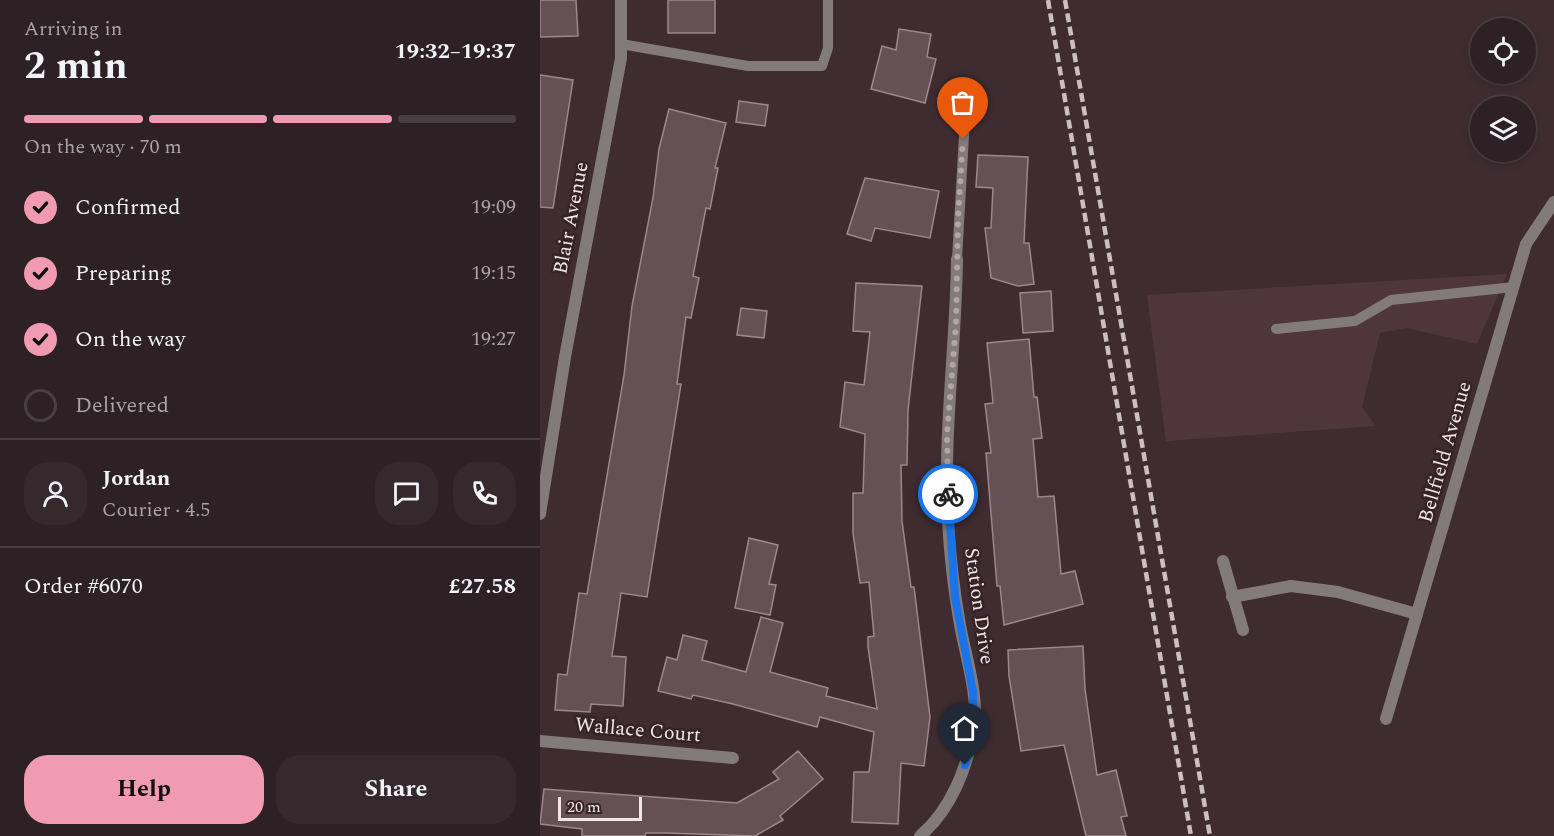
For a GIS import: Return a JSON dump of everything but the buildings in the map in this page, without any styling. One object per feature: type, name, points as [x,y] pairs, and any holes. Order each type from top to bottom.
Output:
[{"type":"street","name":"Blair Avenue","points":[[540,514],[565,357],[621,58],[621,0]]},
{"type":"street","name":"Bellfield Avenue","points":[[1386,719],[1526,244],[1554,202]]},
{"type":"street","name":"Station Drive","points":[[920,836],[935,824],[953,795],[965,765],[974,727],[973,692],[955,597],[948,522],[947,434],[956,324],[957,259]]},
{"type":"street","points":[[1223,561],[1243,630]]},
{"type":"street","points":[[1232,597],[1291,586],[1338,592],[1417,614]]},
{"type":"street","name":"Wallace Court","points":[[540,741],[733,758]]},
{"type":"lane","points":[[621,44],[748,66],[822,66],[828,48],[828,0]]},
{"type":"lane","points":[[957,259],[965,118]]},
{"type":"lane","points":[[1276,329],[1355,321],[1391,300],[1514,287]]},
{"type":"shaded area","points":[[1507,274],[1477,344],[1407,328],[1380,333],[1362,407],[1376,426],[1166,441],[1147,295]]},
{"type":"railway","points":[[1048,0],[1191,836]]},
{"type":"railway","points":[[1065,0],[1210,836]]},
{"type":"way so far","points":[[948,494],[947,434],[956,324],[958,218],[963,139]]},
{"type":"route","points":[[948,494],[948,522],[955,597],[973,692],[974,727],[965,765]]}]
